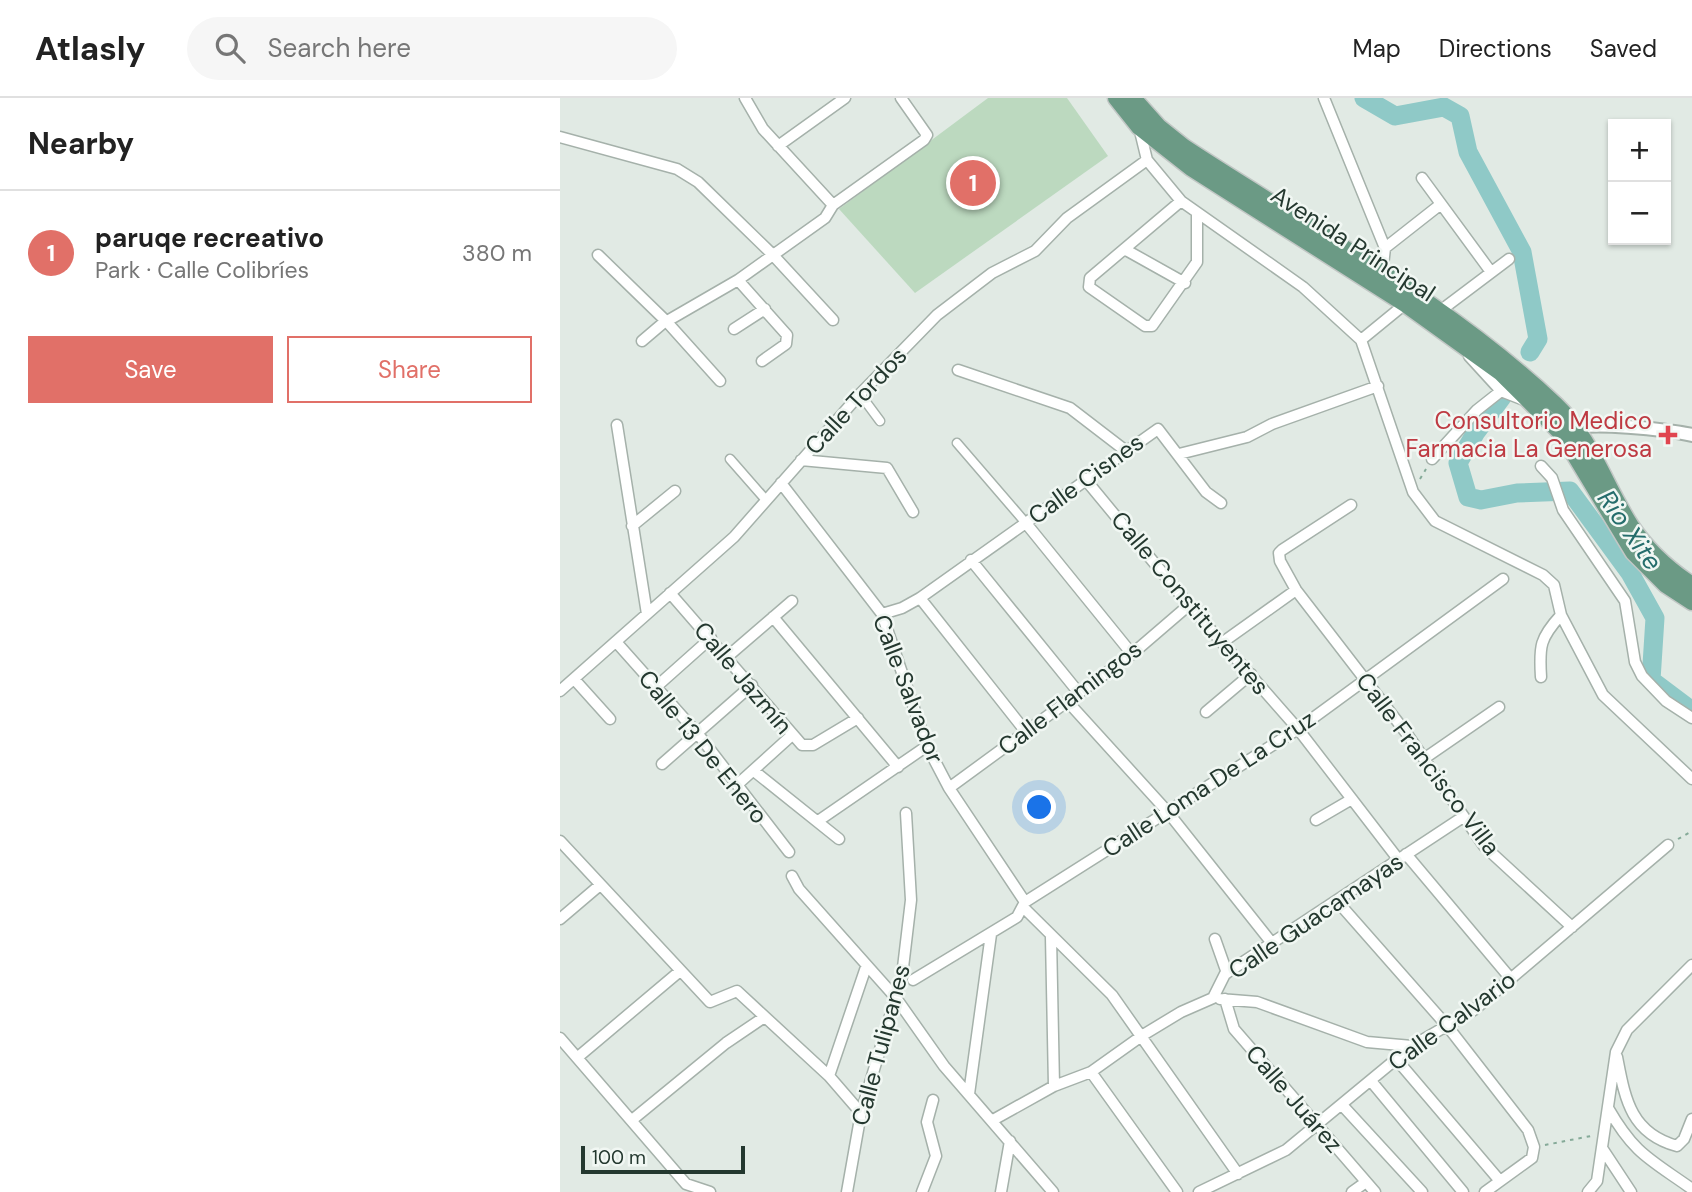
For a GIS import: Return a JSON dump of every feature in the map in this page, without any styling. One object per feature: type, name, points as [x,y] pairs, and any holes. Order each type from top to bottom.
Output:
[{"type":"main road","name":"Avenida Principal","points":[[1116,98],[1139,127],[1191,168],[1453,336],[1569,430]]},
{"type":"main road","name":"Avenida Principal","points":[[1133,98],[1159,127],[1184,147],[1440,311],[1509,363],[1569,430]]},
{"type":"main road","points":[[1569,430],[1643,541],[1665,564],[1692,585]]},
{"type":"main road","points":[[1569,430],[1633,552],[1666,585],[1692,602]]},
{"type":"street","points":[[745,98],[763,129],[833,205]]},
{"type":"street","points":[[779,146],[845,98]]},
{"type":"street","points":[[1324,98],[1385,248],[1382,274]]},
{"type":"street","points":[[642,341],[667,322],[738,280],[825,218],[833,205],[924,140],[927,135],[924,129],[903,99]]},
{"type":"street","points":[[1139,127],[1147,160],[1181,201],[1303,287],[1361,340],[1413,492],[1436,521],[1543,575],[1554,585],[1561,615],[1603,695],[1692,779]]},
{"type":"street","points":[[560,137],[677,169],[698,183],[773,255],[833,320]]},
{"type":"street","name":"Calle Tordos","points":[[560,691],[734,537],[860,394],[937,315],[992,273],[1035,251],[1067,218],[1147,160]]},
{"type":"street","points":[[1422,178],[1491,272]]},
{"type":"street","points":[[1181,201],[1087,284],[1145,326],[1152,326],[1185,283],[1197,262],[1197,213]]},
{"type":"street","points":[[1385,248],[1441,204]]},
{"type":"street","points":[[1126,250],[1185,283]]},
{"type":"street","points":[[598,255],[667,322],[720,381]]},
{"type":"street","points":[[1440,311],[1509,258]]},
{"type":"street","points":[[738,280],[765,309],[789,341],[762,361]]},
{"type":"street","points":[[1361,340],[1405,304]]},
{"type":"street","points":[[734,329],[765,309]]},
{"type":"street","points":[[1453,336],[1501,391],[1535,405]]},
{"type":"street","points":[[958,370],[1070,408],[1126,451]]},
{"type":"street","name":"Calle Cisnes","points":[[882,614],[902,608],[919,598],[1158,429],[1179,454],[1247,437],[1272,424],[1378,386]]},
{"type":"street","points":[[1432,459],[1477,410],[1501,391]]},
{"type":"street","points":[[860,394],[880,421]]},
{"type":"street","points":[[617,425],[647,614]]},
{"type":"street","points":[[1569,430],[1692,435]]},
{"type":"street","points":[[957,443],[1132,654]]},
{"type":"street","points":[[1179,454],[1206,492],[1221,503]]},
{"type":"street","points":[[730,459],[766,500]]},
{"type":"street","points":[[801,460],[887,467],[913,512]]},
{"type":"street","points":[[1541,466],[1552,478],[1558,499],[1625,601],[1634,662],[1642,676],[1666,701],[1692,718]]},
{"type":"street","name":"Calle Constituyentes","points":[[1085,479],[1189,605],[1298,729],[1352,799],[1511,979]]},
{"type":"street","name":"Calle Salvador","points":[[781,483],[882,614],[927,746],[949,788],[1025,905],[1051,937],[1098,980],[1143,1035],[1238,1174]]},
{"type":"street","points":[[632,526],[675,491]]},
{"type":"street","name":"Calle Francisco Villa","points":[[1351,505],[1279,553],[1280,561],[1296,590],[1424,758],[1484,846],[1572,927]]},
{"type":"street","points":[[971,561],[1079,693]]},
{"type":"street","name":"Calle Loma De La Cruz","points":[[913,980],[991,934],[1025,905],[1298,729],[1503,579]]},
{"type":"street","points":[[1223,642],[1296,590]]},
{"type":"street","name":"Calle Jazmín","points":[[670,593],[752,685],[791,736],[808,747],[858,718]]},
{"type":"street","points":[[919,598],[1026,732]]},
{"type":"street","points":[[727,657],[792,601]]},
{"type":"street","name":"Calle Flamingos","points":[[949,788],[1132,654],[1189,605]]},
{"type":"street","points":[[1541,677],[1539,648],[1547,630],[1561,615]]},
{"type":"street","points":[[773,617],[898,767]]},
{"type":"street","points":[[656,687],[711,639]]},
{"type":"street","name":"Calle 13 De Enero","points":[[617,643],[698,734],[789,852]]},
{"type":"street","points":[[1206,712],[1251,674]]},
{"type":"street","points":[[574,679],[610,719]]},
{"type":"street","points":[[662,764],[752,685]]},
{"type":"street","points":[[1068,702],[1167,811],[1272,942]]},
{"type":"street","points":[[1424,758],[1499,707]]},
{"type":"street","points":[[738,784],[791,736]]},
{"type":"street","points":[[818,821],[927,746]]},
{"type":"street","points":[[754,771],[839,839]]},
{"type":"street","points":[[1316,820],[1352,799]]},
{"type":"street","name":"Calle Tulipanes","points":[[847,1192],[861,1113],[896,998],[911,900],[906,813]]},
{"type":"street","name":"Calle Guacamayas","points":[[993,1120],[1054,1086],[1091,1072],[1143,1035],[1181,1012],[1213,998],[1227,973],[1463,817]]},
{"type":"street","points":[[560,841],[710,1002],[716,1002],[734,990],[829,1076],[861,1113]]},
{"type":"street","name":"Calle Calvario","points":[[1199,1192],[1286,1150],[1412,1046],[1474,1010],[1668,845]]},
{"type":"street","points":[[792,876],[799,889],[896,998],[944,1066],[1054,1192]]},
{"type":"street","points":[[560,919],[600,885]]},
{"type":"street","points":[[1337,901],[1448,1027],[1528,1130],[1534,1147],[1532,1158],[1485,1192]]},
{"type":"street","points":[[969,1094],[991,934]]},
{"type":"street","points":[[1051,937],[1054,1086]]},
{"type":"street","points":[[1215,939],[1227,973]]},
{"type":"street","points":[[1588,1192],[1597,1181],[1616,1052],[1627,1030],[1692,965]]},
{"type":"street","points":[[829,1076],[866,967]]},
{"type":"street","points":[[578,1057],[680,971]]},
{"type":"street","points":[[1213,998],[1257,1002],[1367,1042],[1412,1046]]},
{"type":"street","name":"Calle Juárez","points":[[1225,999],[1228,1017],[1234,1029],[1375,1192]]},
{"type":"street","points":[[632,1121],[726,1043],[763,1018]]},
{"type":"street","points":[[560,1038],[632,1121],[685,1188],[710,1192]]},
{"type":"street","points":[[1616,1052],[1626,1101],[1634,1119],[1677,1146],[1684,1139],[1692,1119]]},
{"type":"street","points":[[1397,1060],[1500,1181]]},
{"type":"street","points":[[1091,1072],[1177,1192]]},
{"type":"street","points":[[1371,1081],[1463,1192]]},
{"type":"street","points":[[922,1192],[936,1156],[927,1122],[933,1100]]},
{"type":"street","points":[[1342,1105],[1422,1192]]},
{"type":"street","points":[[1607,1108],[1624,1136],[1640,1154],[1692,1189]]},
{"type":"street","points":[[1001,1192],[1010,1141]]},
{"type":"street","points":[[1601,1148],[1631,1192]]},
{"type":"street","points":[[1352,1192],[1366,1182]]},
{"type":"path","points":[[1413,492],[1432,459]]},
{"type":"path","points":[[1668,845],[1692,831]]},
{"type":"path","points":[[1534,1147],[1604,1133]]},
{"type":"green space","points":[[988,98],[1067,98],[1108,156],[915,293],[839,209]]},
{"type":"waterway","name":"Rio Xite","points":[[1364,98],[1395,116],[1444,107],[1460,116],[1468,152],[1522,252],[1538,339],[1530,352]]},
{"type":"waterway","name":"Rio Xite","points":[[1502,397],[1476,432],[1458,463],[1468,497],[1481,500],[1517,493],[1570,491],[1630,573],[1655,618],[1651,680],[1692,711]]},
{"type":"place","name":"paruqe recreativo","points":[[973,183]]},
{"type":"place","name":"Consultorio Medico Farmacia La Generosa","points":[[1668,435]]}]
